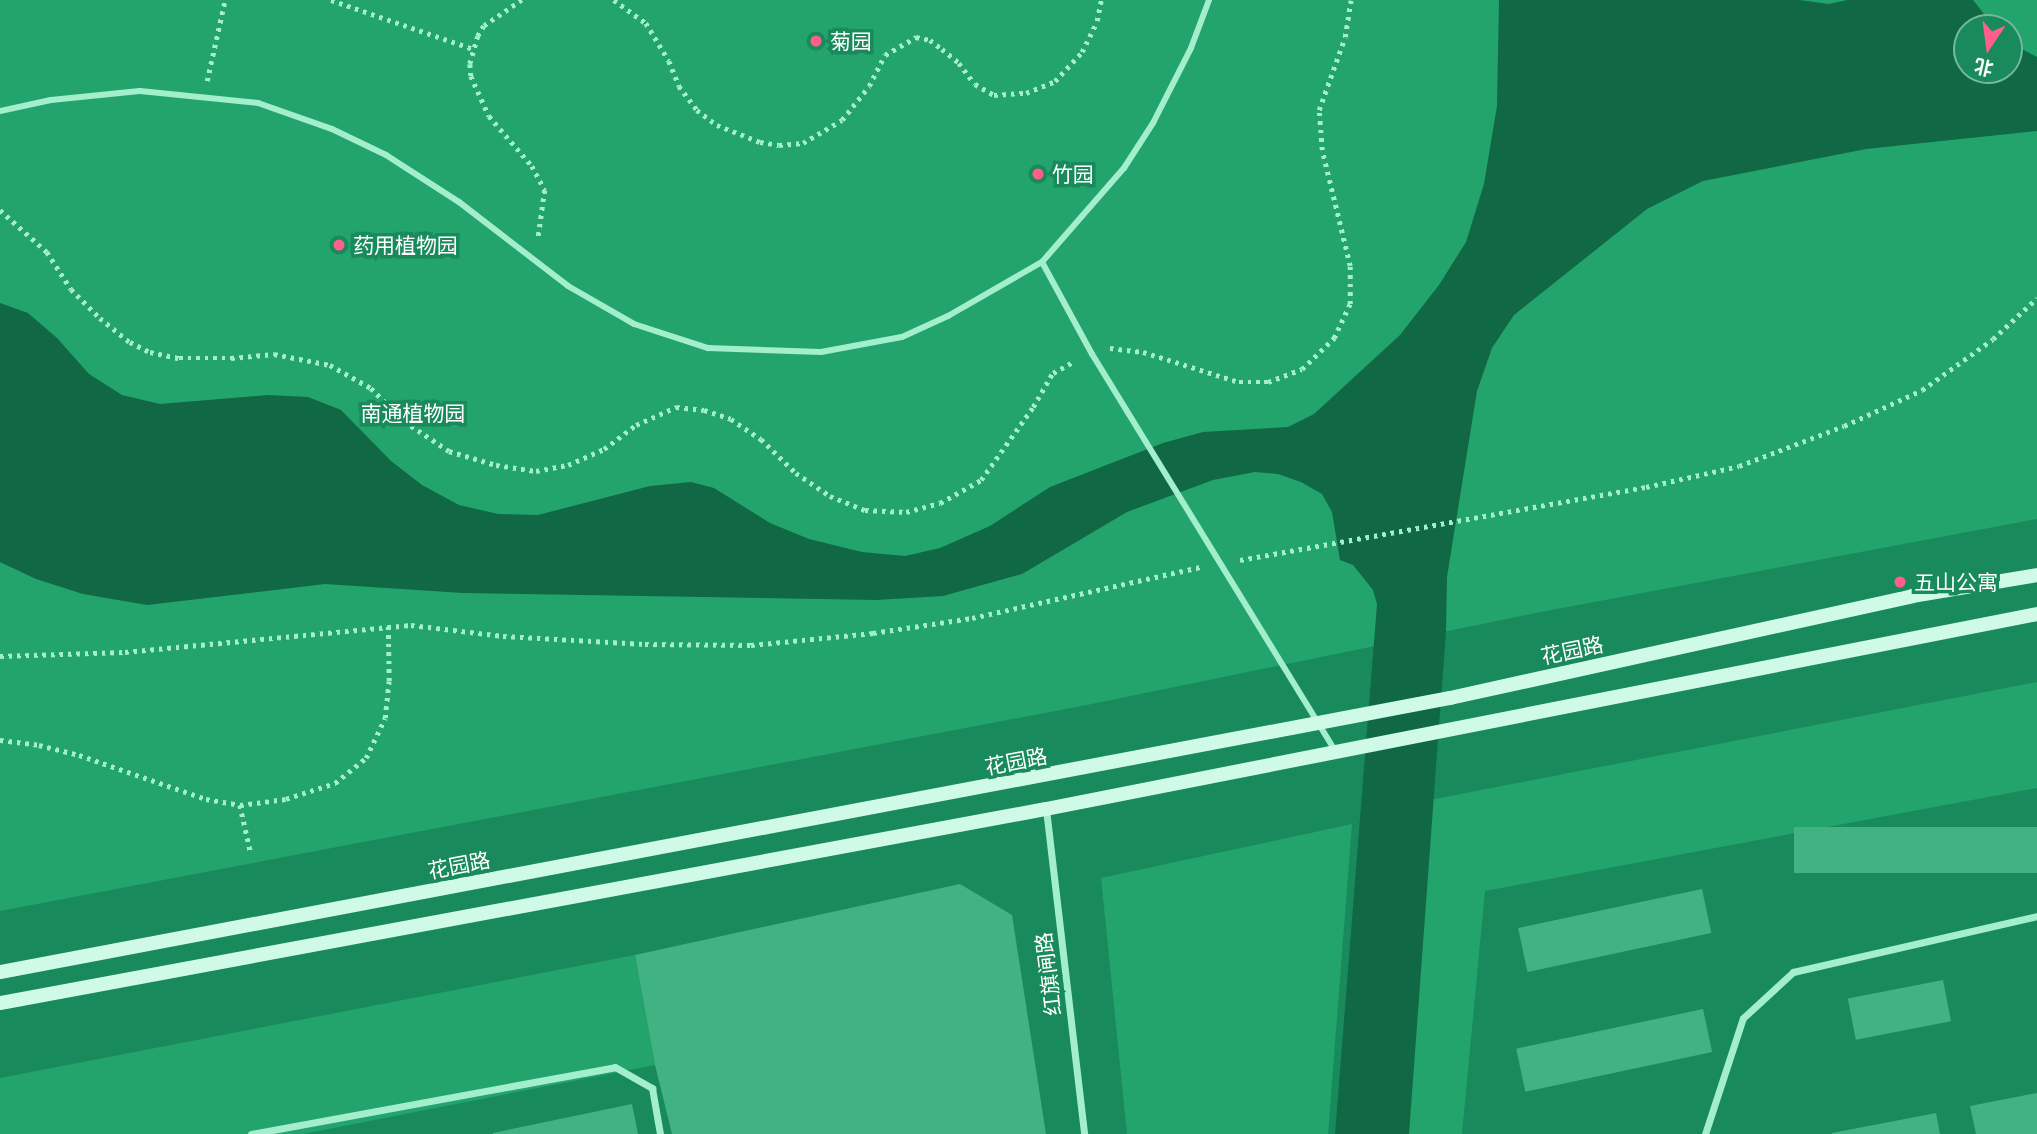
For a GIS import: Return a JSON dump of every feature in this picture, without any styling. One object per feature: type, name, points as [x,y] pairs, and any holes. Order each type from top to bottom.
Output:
[{"type":"main road","name":"花园路","points":[[0,972],[1355,717],[1912,596],[2037,575]]},
{"type":"main road","points":[[0,1003],[1046,809],[2037,614]]},
{"type":"street","points":[[0,111],[51,100],[140,91],[258,103],[332,129],[386,155],[459,202],[568,286],[646,328],[708,348],[821,352],[902,337],[948,316],[1042,262],[1124,167],[1153,123],[1191,48],[1209,0]]},
{"type":"street","points":[[1042,262],[1092,354],[1335,751]]},
{"type":"street","name":"红旗闸路","points":[[1046,809],[1084,1134]]},
{"type":"street","points":[[1705,1134],[1743,1018],[1793,972],[2037,916]]},
{"type":"street","points":[[251,1134],[615,1067],[652,1088],[660,1134]]},
{"type":"path","points":[[204,96],[225,0]]},
{"type":"path","points":[[331,0],[473,49]]},
{"type":"path","points":[[522,0],[484,26],[473,49],[471,76],[478,96],[503,135],[532,166],[545,190],[540,234],[532,259]]},
{"type":"path","points":[[614,0],[646,23],[669,61],[679,86],[697,110],[717,125],[779,145],[803,143],[842,120],[869,86],[885,55],[916,37],[930,40],[959,63],[975,84],[994,95],[1026,93],[1055,80],[1082,52],[1097,21],[1101,0]]},
{"type":"path","points":[[0,656],[125,652],[388,626],[645,644],[751,645],[972,618],[1220,563],[1646,487],[1739,466],[1844,426],[1922,390],[1993,339],[2037,298]]},
{"type":"path","points":[[0,740],[39,745],[79,755],[168,788],[240,805],[285,799],[335,783],[366,758],[385,718],[389,681],[388,626]]},
{"type":"path","points":[[240,805],[251,855]]},
{"type":"green space","name":"南通植物园","points":[[0,0],[2037,0],[2037,519],[1546,611],[1087,705],[0,911]]},
{"type":"green space","points":[[2037,682],[2037,788],[1485,891],[1462,1134],[1405,1134],[1430,800]]},
{"type":"green space","points":[[1352,824],[1328,1134],[1127,1134],[1101,878]]},
{"type":"green space","points":[[635,955],[655,1065],[303,1134],[0,1134],[0,1078]]},
{"type":"shaded area","points":[[1499,0],[1799,0],[1829,4],[1847,0],[1973,0],[1984,14],[1953,14],[1953,84],[2023,84],[2023,50],[2037,57],[2037,131],[1866,149],[1703,181],[1647,209],[1514,315],[1492,348],[1477,391],[1447,577],[1446,631],[1409,1134],[1335,1134],[1377,604],[1373,590],[1353,565],[1340,560],[1332,512],[1322,494],[1301,482],[1278,474],[1255,472],[1213,480],[1127,512],[1022,574],[943,596],[876,600],[463,593],[325,584],[147,605],[83,594],[36,579],[0,562],[0,303],[28,313],[57,338],[89,374],[122,395],[160,404],[268,395],[308,397],[341,410],[391,461],[422,485],[459,505],[498,514],[538,515],[650,486],[691,482],[714,488],[770,523],[809,539],[862,552],[905,556],[940,548],[990,526],[1050,487],[1163,443],[1203,432],[1288,427],[1314,414],[1400,335],[1439,285],[1466,242],[1484,184],[1497,106]]},
{"type":"building","points":[[1794,827],[2037,827],[2037,873],[1794,873]]},
{"type":"building","points":[[960,884],[1012,915],[1046,1134],[672,1134],[655,1065],[635,955]]},
{"type":"building","points":[[1702,889],[1711,933],[1527,972],[1518,928]]},
{"type":"building","points":[[1943,980],[1951,1021],[1856,1040],[1848,999]]},
{"type":"building","points":[[1703,1009],[1712,1052],[1525,1092],[1516,1049]]},
{"type":"building","points":[[2037,1093],[2037,1134],[1976,1134],[1970,1106]]},
{"type":"building","points":[[632,1104],[638,1134],[493,1134],[493,1133]]},
{"type":"building","points":[[1936,1113],[1940,1134],[1832,1134],[1832,1133]]},
{"type":"place","name":"菊园","points":[[816,41]]},
{"type":"place","name":"竹园","points":[[1038,174]]},
{"type":"place","name":"药用植物园","points":[[339,245]]},
{"type":"place","name":"五山公寓","points":[[1900,582]]}]
